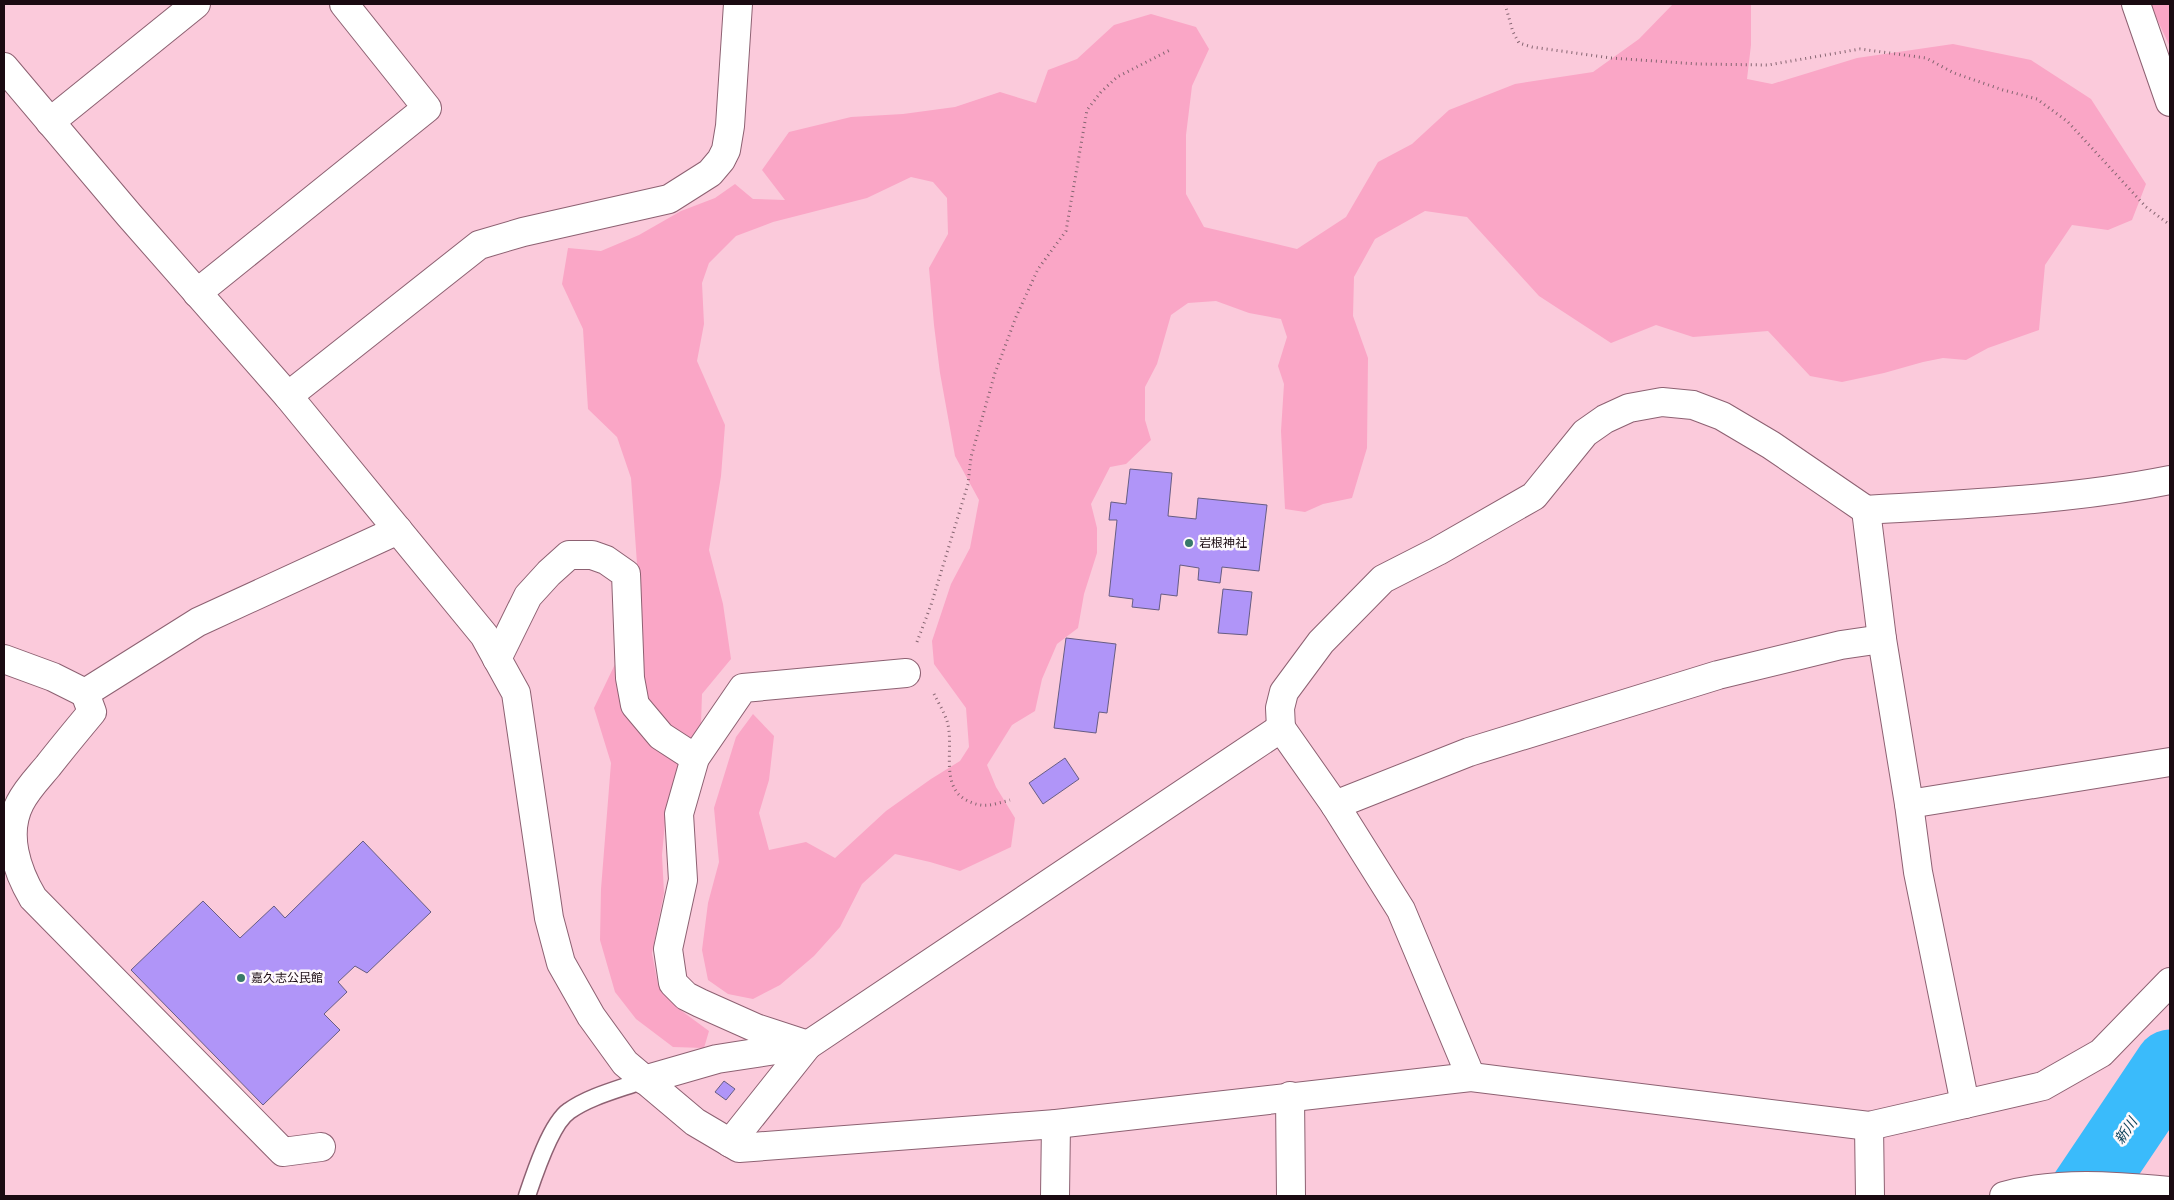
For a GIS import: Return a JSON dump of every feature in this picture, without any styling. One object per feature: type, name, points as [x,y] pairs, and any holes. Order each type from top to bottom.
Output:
[{"type":"street","points":[[50,122],[196,4]]},
{"type":"street","points":[[197,293],[427,108],[344,4]]},
{"type":"street","points":[[288,396],[479,245],[523,232],[669,199],[710,173],[721,160],[726,150],[730,126],[738,4]]},
{"type":"street","points":[[2136,4],[2170,102]]},
{"type":"street","points":[[4,67],[197,293],[288,396],[484,635],[516,693],[549,918],[561,964],[591,1016],[625,1063],[695,1122],[739,1148],[1056,1124],[1470,1077],[1868,1126],[2043,1086],[2101,1053],[2170,982]]},
{"type":"street","points":[[1470,1077],[1400,910],[1335,805],[1281,728],[1280,708],[1284,692],[1321,642],[1383,579],[1438,552],[1534,496],[1585,433],[1605,419],[1629,408],[1662,402],[1693,405],[1722,416],[1771,445],[1866,510],[2032,500],[2116,491],[2170,480]]},
{"type":"street","points":[[1866,510],[1882,639],[1918,872],[1965,1104]]},
{"type":"street","points":[[85,693],[198,622],[398,530]]},
{"type":"street","points":[[497,659],[528,596],[549,572],[569,555],[592,555],[606,560],[626,574],[630,678],[634,705],[661,736],[696,758]]},
{"type":"street","points":[[1335,805],[1469,752],[1718,675],[1841,645],[1882,639]]},
{"type":"street","points":[[4,659],[53,677],[85,693],[92,712],[28,790],[19,805],[13,832],[21,877],[33,898],[283,1152],[321,1147]]},
{"type":"street","points":[[808,1045],[756,1028],[700,1003],[686,996],[673,983],[668,949],[683,880],[679,814],[696,758],[743,688],[906,672]]},
{"type":"street","points":[[730,1143],[808,1045],[1281,728]]},
{"type":"street","points":[[1908,804],[2170,762]]},
{"type":"street","points":[[644,1080],[717,1059],[808,1045]]},
{"type":"street","points":[[1290,1096],[1291,1196]]},
{"type":"street","points":[[1055,1196],[1056,1124]]},
{"type":"street","points":[[1868,1126],[1870,1196]]},
{"type":"street","points":[[2011,1194],[2045,1188],[2086,1185],[2170,1191]]},
{"type":"lane","points":[[527,1196],[538,1163],[556,1127],[567,1112],[581,1103],[644,1080]]},
{"type":"path","points":[[1505,4],[1513,32],[1519,43],[1532,47],[1611,58],[1698,64],[1768,65],[1860,49],[1926,58],[1954,73],[2003,90],[2037,99],[2068,122],[2146,207],[2170,225]]},
{"type":"path","points":[[1010,800],[982,807],[962,798],[954,789],[950,779],[947,722],[934,693],[918,676],[906,672],[931,605],[968,484],[971,457],[995,373],[1016,317],[1038,269],[1066,230],[1087,110],[1101,92],[1117,77],[1170,50]]},
{"type":"shaded area","points":[[1673,4],[1751,4],[1751,45],[1747,79],[1772,84],[1857,58],[1953,44],[2031,60],[2091,99],[2146,184],[2132,220],[2108,230],[2072,225],[2045,265],[2039,330],[1988,348],[1966,360],[1943,358],[1842,382],[1810,376],[1768,331],[1693,337],[1656,325],[1611,343],[1539,296],[1467,217],[1425,211],[1375,239],[1354,277],[1353,316],[1368,358],[1367,448],[1352,498],[1323,504],[1305,512],[1285,509],[1281,431],[1284,384],[1278,366],[1287,337],[1281,319],[1249,313],[1216,301],[1188,303],[1171,315],[1157,364],[1145,387],[1145,420],[1151,440],[1126,464],[1110,467],[1091,504],[1097,528],[1097,553],[1084,594],[1078,628],[1057,644],[1042,679],[1035,711],[1012,725],[987,765],[996,787],[1015,818],[1011,847],[960,871],[895,854],[862,884],[840,927],[814,956],[780,985],[753,999],[728,994],[708,980],[702,950],[708,903],[719,862],[714,808],[736,737],[753,714],[774,736],[769,780],[759,813],[769,850],[806,842],[835,858],[886,811],[960,761],[969,747],[966,708],[934,664],[932,641],[951,584],[970,548],[979,500],[955,456],[940,373],[929,268],[948,234],[947,198],[933,182],[911,177],[867,198],[773,222],[736,236],[709,263],[702,283],[704,324],[697,361],[725,425],[721,476],[709,550],[723,604],[731,659],[702,694],[701,724],[680,769],[666,811],[662,855],[664,893],[652,953],[658,985],[679,1009],[709,1031],[704,1048],[673,1047],[636,1019],[615,992],[600,940],[601,889],[611,763],[594,708],[617,660],[638,578],[631,478],[617,437],[588,409],[583,329],[562,284],[568,248],[601,251],[639,235],[681,211],[715,198],[735,184],[753,199],[785,200],[762,170],[789,132],[851,117],[903,114],[955,107],[1000,92],[1036,103],[1048,70],[1077,59],[1114,25],[1151,14],[1196,27],[1209,49],[1192,86],[1186,135],[1186,194],[1204,227],[1297,249],[1346,217],[1378,162],[1412,144],[1449,110],[1515,84],[1593,72],[1639,39]]},
{"type":"shaded area","points":[[2150,4],[2170,4],[2170,47]]},
{"type":"building","name":"岩根神社","points":[[1130,469],[1172,473],[1168,516],[1196,519],[1198,498],[1267,505],[1259,571],[1222,567],[1220,583],[1198,580],[1199,568],[1180,565],[1177,596],[1161,594],[1159,610],[1132,607],[1133,599],[1109,596],[1117,520],[1109,520],[1111,502],[1126,504]]},
{"type":"building","points":[[1223,589],[1252,592],[1247,635],[1218,633]]},
{"type":"building","points":[[1066,638],[1116,644],[1107,713],[1099,712],[1096,733],[1054,728]]},
{"type":"building","points":[[1065,758],[1079,779],[1043,804],[1029,783]]},
{"type":"building","name":"嘉久志公民館","points":[[363,841],[431,912],[367,973],[355,966],[338,982],[347,992],[324,1014],[340,1030],[263,1105],[131,970],[203,901],[240,938],[274,906],[285,918]]},
{"type":"building","points":[[724,1081],[735,1089],[726,1100],[715,1092]]},
{"type":"waterway","name":"新川","points":[[2082,1196],[2170,1065]]},
{"type":"place","name":"岩根神社","points":[[1189,543]]},
{"type":"place","name":"嘉久志公民館","points":[[241,978]]}]
